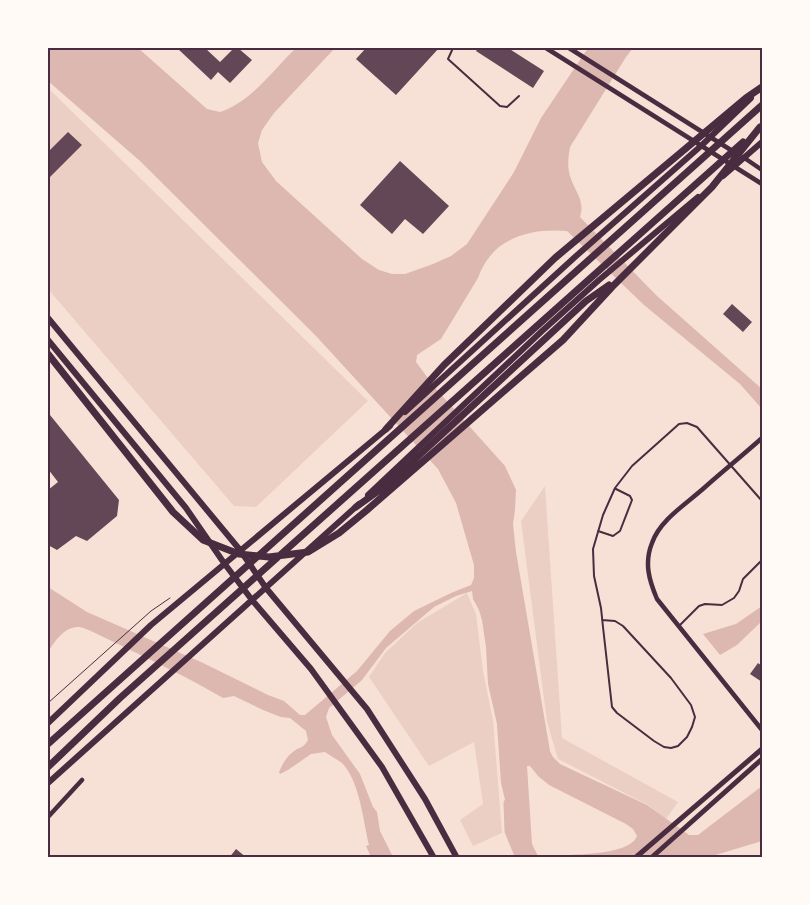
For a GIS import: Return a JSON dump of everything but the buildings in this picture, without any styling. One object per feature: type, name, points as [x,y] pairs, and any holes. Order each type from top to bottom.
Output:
[{"type":"highway","points":[[385,430],[444,365],[554,258],[746,98],[762,87]]},
{"type":"highway","points":[[48,744],[762,105]]},
{"type":"highway","points":[[48,354],[173,512],[203,540],[239,554],[269,557],[308,552],[339,533],[367,510],[563,340],[622,276],[712,187],[761,126]]},
{"type":"highway","points":[[48,766],[120,698],[761,126]]},
{"type":"highway","points":[[356,507],[388,484],[586,301],[622,276]]},
{"type":"main road","points":[[48,723],[151,625],[385,430],[605,230],[702,145],[762,87]]},
{"type":"main road","points":[[48,783],[356,507],[599,280],[762,142]]},
{"type":"main road","points":[[48,318],[240,550],[266,588],[367,708],[425,799],[457,858]]},
{"type":"main road","points":[[48,340],[186,508],[252,600],[311,669],[382,767],[434,858]]},
{"type":"street","points":[[546,48],[762,184]]},
{"type":"street","points":[[569,48],[762,170]]},
{"type":"street","points":[[762,438],[664,522],[652,541],[648,557],[648,572],[657,599],[762,730]]},
{"type":"street","points":[[635,858],[762,749]]},
{"type":"street","points":[[650,858],[762,759]]},
{"type":"street","points":[[48,817],[82,780]]},
{"type":"lane","points":[[453,48],[448,59],[500,106],[508,107],[519,96]]},
{"type":"lane","points":[[602,620],[616,621],[623,626],[671,678],[691,706],[694,717],[692,727],[687,737],[678,746],[664,747],[617,713],[612,707],[602,620],[601,608],[594,576],[593,548],[603,515],[615,488],[632,466],[679,424],[686,423],[696,428],[762,501]]},
{"type":"lane","points":[[598,531],[613,536],[617,535],[632,500],[630,496],[615,488]]},
{"type":"lane","points":[[679,626],[699,606],[705,604],[722,605],[734,598],[740,591],[743,579],[762,560]]},
{"type":"path","points":[[48,703],[139,622]]},
{"type":"shaded area","points":[[48,48],[138,48],[207,109],[220,112],[242,101],[252,93],[296,48],[335,48],[274,113],[262,130],[258,143],[262,162],[276,181],[362,259],[379,270],[392,274],[405,274],[451,256],[467,244],[514,172],[541,118],[588,48],[633,48],[570,147],[569,171],[581,202],[580,217],[656,295],[762,389],[762,409],[740,384],[644,305],[567,231],[539,231],[526,234],[514,238],[492,253],[441,339],[417,355],[416,362],[436,389],[505,466],[516,490],[513,524],[516,552],[550,751],[553,757],[560,764],[647,805],[689,835],[698,835],[762,786],[762,841],[709,857],[518,857],[520,850],[511,825],[501,783],[497,724],[488,684],[482,620],[473,599],[472,591],[456,596],[434,607],[386,648],[362,680],[329,708],[326,717],[332,735],[360,774],[373,807],[377,812],[380,831],[393,857],[371,857],[366,846],[369,845],[357,791],[353,780],[342,763],[325,752],[311,754],[280,774],[280,769],[288,756],[302,747],[308,740],[306,731],[290,718],[281,717],[263,710],[234,696],[223,698],[171,670],[83,628],[74,627],[69,629],[57,639],[48,652],[48,625],[50,618],[48,615],[48,587],[87,612],[284,701],[300,715],[305,715],[357,671],[390,631],[414,611],[471,585],[474,578],[474,565],[456,503],[438,469],[316,336],[140,161],[48,81]],"holes":[[[527,766],[530,766],[549,785],[626,824],[633,829],[637,836],[631,843],[608,851],[593,854],[538,856],[532,844]]]},
{"type":"shaded area","points":[[48,88],[368,401],[256,507],[234,506],[48,289]]},
{"type":"shaded area","points":[[545,486],[562,738],[678,802],[666,819],[648,805],[558,759],[547,722],[521,521]]},
{"type":"shaded area","points":[[467,593],[476,614],[483,671],[493,720],[502,833],[473,846],[460,820],[483,804],[474,742],[429,766],[369,677],[385,653],[417,623]]},
{"type":"shaded area","points":[[762,606],[762,621],[737,645],[720,655],[703,634],[736,624]]},
{"type":"waterway","points":[[508,803],[509,831],[520,858]]}]
